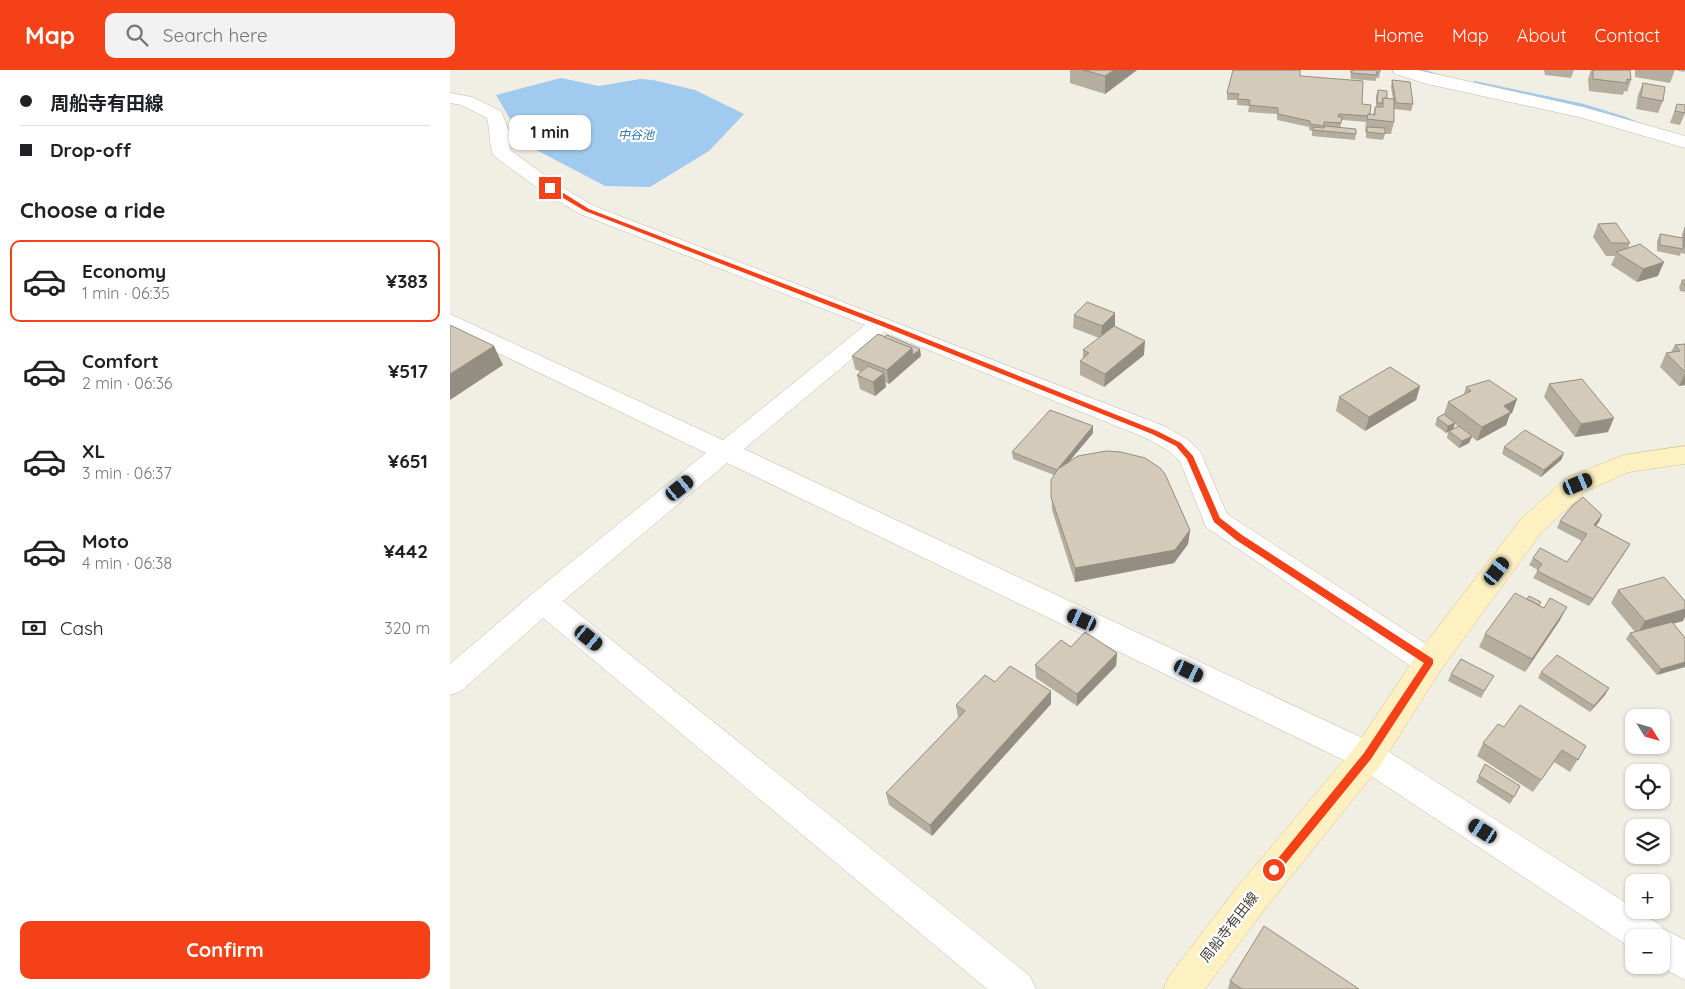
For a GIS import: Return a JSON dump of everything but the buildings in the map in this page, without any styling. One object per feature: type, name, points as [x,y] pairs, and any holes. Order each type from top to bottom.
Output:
[{"type":"main road","name":"周船寺有田線","points":[[1182,989],[1251,898],[1368,756],[1430,662],[1531,526],[1578,484],[1624,464],[1685,455]]},
{"type":"street","points":[[1401,70],[1427,79],[1583,112],[1685,142]]},
{"type":"street","points":[[450,98],[466,101],[495,115],[500,131],[501,152],[550,188],[587,210],[881,323],[1155,432],[1178,445],[1191,457],[1216,520],[1239,538],[1430,662]]},
{"type":"street","points":[[450,321],[1368,756],[1634,929]]},
{"type":"street","points":[[450,682],[543,601],[881,323]]},
{"type":"street","points":[[543,601],[1017,989]]},
{"type":"street","points":[[1670,952],[1685,962]]},
{"type":"water","name":"中谷池","points":[[561,78],[599,86],[640,79],[653,80],[695,90],[744,114],[709,151],[650,187],[605,186],[525,144],[496,95]]},
{"type":"waterway","points":[[1420,70],[1443,77]]},
{"type":"waterway","points":[[1475,83],[1582,105],[1644,126]]},
{"type":"route","points":[[550,188],[587,210],[881,323],[1155,432],[1178,445],[1191,457],[1216,520],[1239,538],[1430,662],[1368,756],[1274,870]]}]
